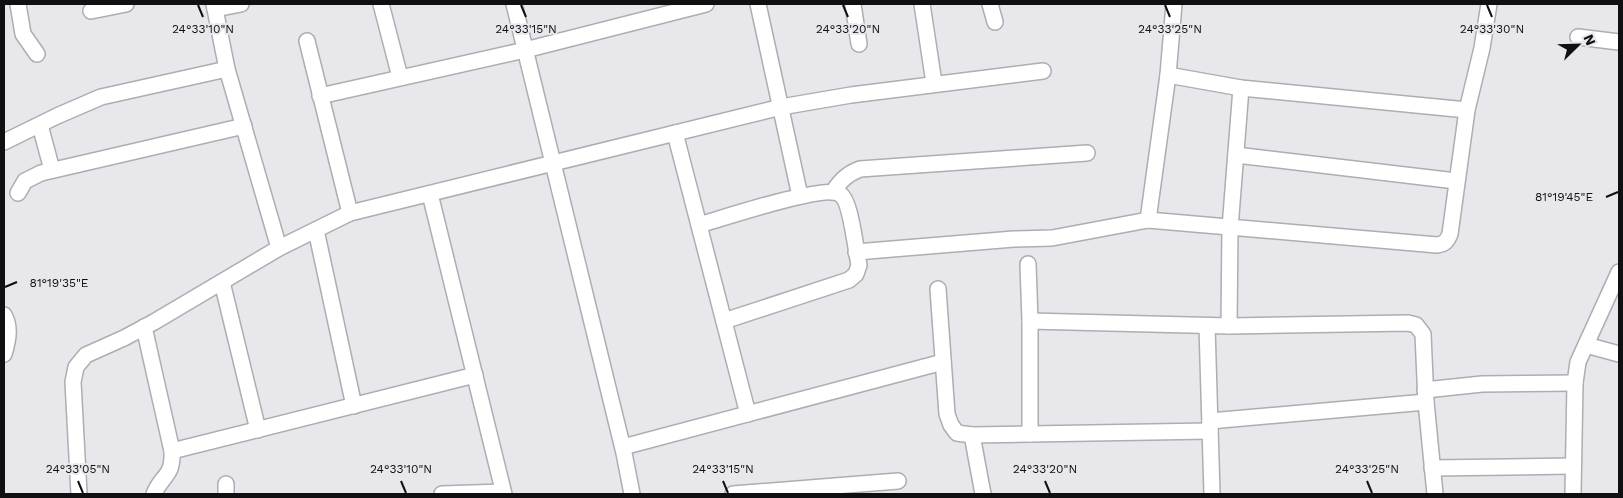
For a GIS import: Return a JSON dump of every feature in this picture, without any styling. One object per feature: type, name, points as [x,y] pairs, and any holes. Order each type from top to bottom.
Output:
[{"type":"street","points":[[18,4],[23,34],[37,54]]},
{"type":"street","points":[[91,11],[126,4]]},
{"type":"street","points":[[241,4],[214,7],[228,69],[279,248]]},
{"type":"street","points":[[381,4],[400,77]]},
{"type":"street","points":[[514,4],[623,447],[632,494]]},
{"type":"street","points":[[758,4],[800,196]]},
{"type":"street","points":[[852,4],[859,44]]},
{"type":"street","points":[[922,4],[934,83]]},
{"type":"street","points":[[990,4],[995,22]]},
{"type":"street","points":[[1148,220],[1168,75],[1174,4]]},
{"type":"street","points":[[856,252],[1014,238],[1052,238],[1148,220],[1437,246],[1444,244],[1450,234],[1467,110],[1482,48],[1489,4]]},
{"type":"street","points":[[320,96],[525,50],[699,5]]},
{"type":"street","points":[[1578,37],[1619,42]]},
{"type":"street","points":[[307,41],[350,213]]},
{"type":"street","points":[[4,142],[101,97],[228,69]]},
{"type":"street","points":[[79,494],[73,382],[76,367],[86,355],[144,327],[279,248],[350,213],[781,107],[934,83],[1043,71]]},
{"type":"street","points":[[1168,75],[1241,88],[1467,110]]},
{"type":"street","points":[[1229,326],[1230,228],[1241,88]]},
{"type":"street","points":[[40,125],[52,170]]},
{"type":"street","points":[[18,193],[26,181],[41,173],[244,126]]},
{"type":"street","points":[[675,134],[748,414]]},
{"type":"street","points":[[833,192],[842,179],[860,169],[1087,153]]},
{"type":"street","points":[[1236,155],[1456,181]]},
{"type":"street","points":[[699,225],[800,196],[833,192],[841,194],[848,204],[859,265],[856,274],[849,280],[724,321]]},
{"type":"street","points":[[430,194],[503,493],[442,494]]},
{"type":"street","points":[[316,230],[354,406]]},
{"type":"street","points":[[1028,264],[1030,434]]},
{"type":"street","points":[[1573,494],[1575,384],[1578,362],[1619,272]]},
{"type":"street","points":[[222,282],[258,430]]},
{"type":"street","points":[[938,289],[947,414],[957,434],[1030,434],[1210,426],[1426,396],[1482,384],[1575,384]]},
{"type":"street","points":[[4,315],[8,321],[8,331],[4,354]]},
{"type":"street","points":[[1030,321],[1207,326],[1408,323],[1416,325],[1423,334],[1426,396],[1435,494]]},
{"type":"street","points":[[1207,326],[1212,494]]},
{"type":"street","points":[[144,327],[172,451],[173,464],[154,494]]},
{"type":"street","points":[[1586,345],[1619,354]]},
{"type":"street","points":[[623,447],[943,362]]},
{"type":"street","points":[[172,451],[475,375]]},
{"type":"street","points":[[972,435],[983,494]]},
{"type":"street","points":[[1432,468],[1573,466]]},
{"type":"street","points":[[733,494],[898,481]]}]
